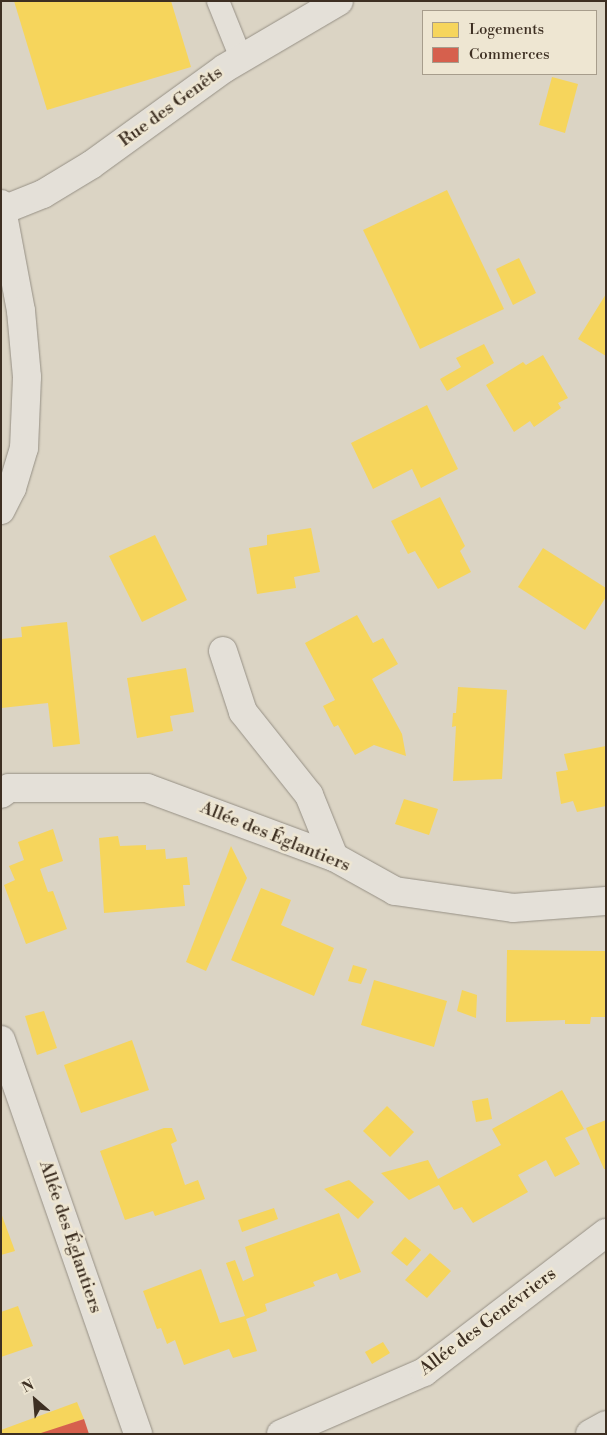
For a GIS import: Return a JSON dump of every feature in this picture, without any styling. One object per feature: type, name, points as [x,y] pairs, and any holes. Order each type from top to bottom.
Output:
[{"type":"main road","points":[[590,1434],[606,1425]]},
{"type":"street","name":"Rue des Genêts","points":[[2,207],[43,194],[91,165],[241,58],[338,1]]},
{"type":"street","points":[[1,510],[12,488],[24,448],[27,377],[21,311],[2,207]]},
{"type":"street","points":[[223,651],[243,712],[309,795],[334,857]]},
{"type":"street","name":"Allée des Églantiers","points":[[1,794],[9,788],[147,788],[334,857],[395,891],[513,908],[606,901]]},
{"type":"street","name":"Allée des Églantiers","points":[[1,1040],[138,1434]]},
{"type":"street","name":"Allée des Genévriers","points":[[281,1434],[424,1372],[606,1233]]},
{"type":"lane","points":[[218,1],[241,58]]},
{"type":"building: Logements","points":[[14,1],[171,1],[191,67],[47,110]]},
{"type":"building: Logements","points":[[552,77],[578,84],[565,133],[539,125]]},
{"type":"building: Logements","points":[[447,190],[504,309],[420,349],[363,230]]},
{"type":"building: Logements","points":[[519,258],[536,293],[513,305],[496,269]]},
{"type":"building: Logements","points":[[606,294],[606,356],[578,339]]},
{"type":"building: Logements","points":[[484,344],[494,363],[447,391],[440,379],[461,367],[456,358]]},
{"type":"building: Logements","points":[[543,355],[568,398],[558,403],[561,408],[534,427],[530,421],[514,432],[486,385],[523,362],[526,365]]},
{"type":"building: Logements","points":[[427,405],[458,469],[421,488],[412,469],[373,489],[351,443]]},
{"type":"building: Logements","points":[[440,497],[465,546],[460,551],[471,572],[438,589],[415,551],[408,554],[391,521]]},
{"type":"building: Logements","points":[[311,528],[320,572],[294,577],[296,588],[257,594],[249,548],[267,545],[267,535]]},
{"type":"building: Logements","points":[[155,535],[187,600],[142,622],[109,556]]},
{"type":"building: Logements","points":[[543,548],[606,588],[606,597],[585,630],[518,587]]},
{"type":"building: Logements","points":[[357,615],[373,643],[383,638],[398,664],[372,679],[402,734],[406,756],[374,745],[355,755],[338,725],[334,727],[323,706],[335,700],[305,643]]},
{"type":"building: Logements","points":[[67,622],[80,744],[53,747],[48,703],[1,708],[1,639],[22,637],[21,627]]},
{"type":"building: Logements","points":[[186,668],[194,712],[170,716],[173,731],[137,738],[127,678]]},
{"type":"building: Logements","points":[[458,687],[507,690],[502,779],[453,781],[456,726],[452,727],[453,713],[456,713]]},
{"type":"building: Logements","points":[[606,746],[606,806],[577,812],[573,801],[561,804],[556,772],[568,770],[564,754]]},
{"type":"building: Logements","points":[[404,799],[438,809],[429,835],[395,824]]},
{"type":"building: Logements","points":[[53,829],[63,861],[40,869],[48,892],[53,891],[67,929],[26,944],[4,885],[15,880],[9,866],[24,860],[18,842]]},
{"type":"building: Logements","points":[[118,836],[120,846],[146,845],[146,850],[165,849],[166,859],[187,857],[190,885],[183,885],[185,906],[104,913],[99,838]]},
{"type":"building: Logements","points":[[231,846],[247,878],[206,971],[186,962]]},
{"type":"building: Logements","points":[[261,888],[291,900],[281,925],[334,948],[314,996],[231,960]]},
{"type":"building: Logements","points":[[507,950],[606,951],[606,1017],[591,1017],[590,1024],[565,1024],[565,1020],[506,1022]]},
{"type":"building: Logements","points":[[353,965],[367,969],[361,984],[348,981]]},
{"type":"building: Logements","points":[[374,980],[447,1001],[434,1047],[361,1025]]},
{"type":"building: Logements","points":[[462,990],[477,995],[476,1018],[457,1011]]},
{"type":"building: Logements","points":[[44,1011],[57,1048],[37,1055],[25,1016]]},
{"type":"building: Logements","points":[[132,1040],[149,1090],[81,1113],[64,1065]]},
{"type":"building: Logements","points":[[562,1090],[584,1129],[565,1138],[580,1164],[555,1177],[546,1160],[518,1175],[528,1192],[473,1223],[462,1207],[454,1210],[439,1185],[409,1200],[381,1173],[428,1160],[438,1179],[501,1145],[492,1129]]},
{"type":"building: Logements","points":[[488,1098],[492,1119],[476,1122],[472,1101]]},
{"type":"building: Logements","points":[[387,1106],[414,1132],[390,1157],[363,1131]]},
{"type":"building: Logements","points":[[606,1120],[606,1169],[604,1169],[586,1128]]},
{"type":"building: Logements","points":[[164,1128],[172,1128],[177,1141],[171,1144],[185,1185],[198,1180],[205,1199],[155,1216],[153,1211],[125,1220],[100,1151]]},
{"type":"building: Logements","points":[[349,1180],[374,1202],[358,1219],[324,1189]]},
{"type":"building: Logements","points":[[274,1208],[278,1219],[242,1232],[238,1220]]},
{"type":"building: Logements","points":[[1,1213],[15,1251],[1,1255]]},
{"type":"building: Logements","points":[[339,1213],[361,1272],[340,1280],[337,1273],[313,1282],[315,1286],[265,1304],[267,1311],[246,1319],[257,1351],[233,1358],[229,1349],[184,1365],[175,1340],[167,1344],[161,1328],[157,1329],[143,1291],[201,1269],[220,1323],[245,1316],[226,1263],[235,1260],[243,1281],[254,1276],[245,1247]]},
{"type":"building: Logements","points":[[405,1237],[421,1250],[407,1266],[391,1253]]},
{"type":"building: Logements","points":[[430,1253],[451,1271],[427,1298],[405,1280]]},
{"type":"building: Logements","points":[[18,1306],[33,1346],[1,1357],[1,1312]]},
{"type":"building: Logements","points":[[383,1342],[390,1353],[372,1364],[365,1352]]},
{"type":"building: Logements","points":[[77,1402],[84,1419],[41,1434],[1,1434],[1,1430]]},
{"type":"building: Commerces","points":[[84,1419],[89,1434],[41,1434],[41,1433]]}]
